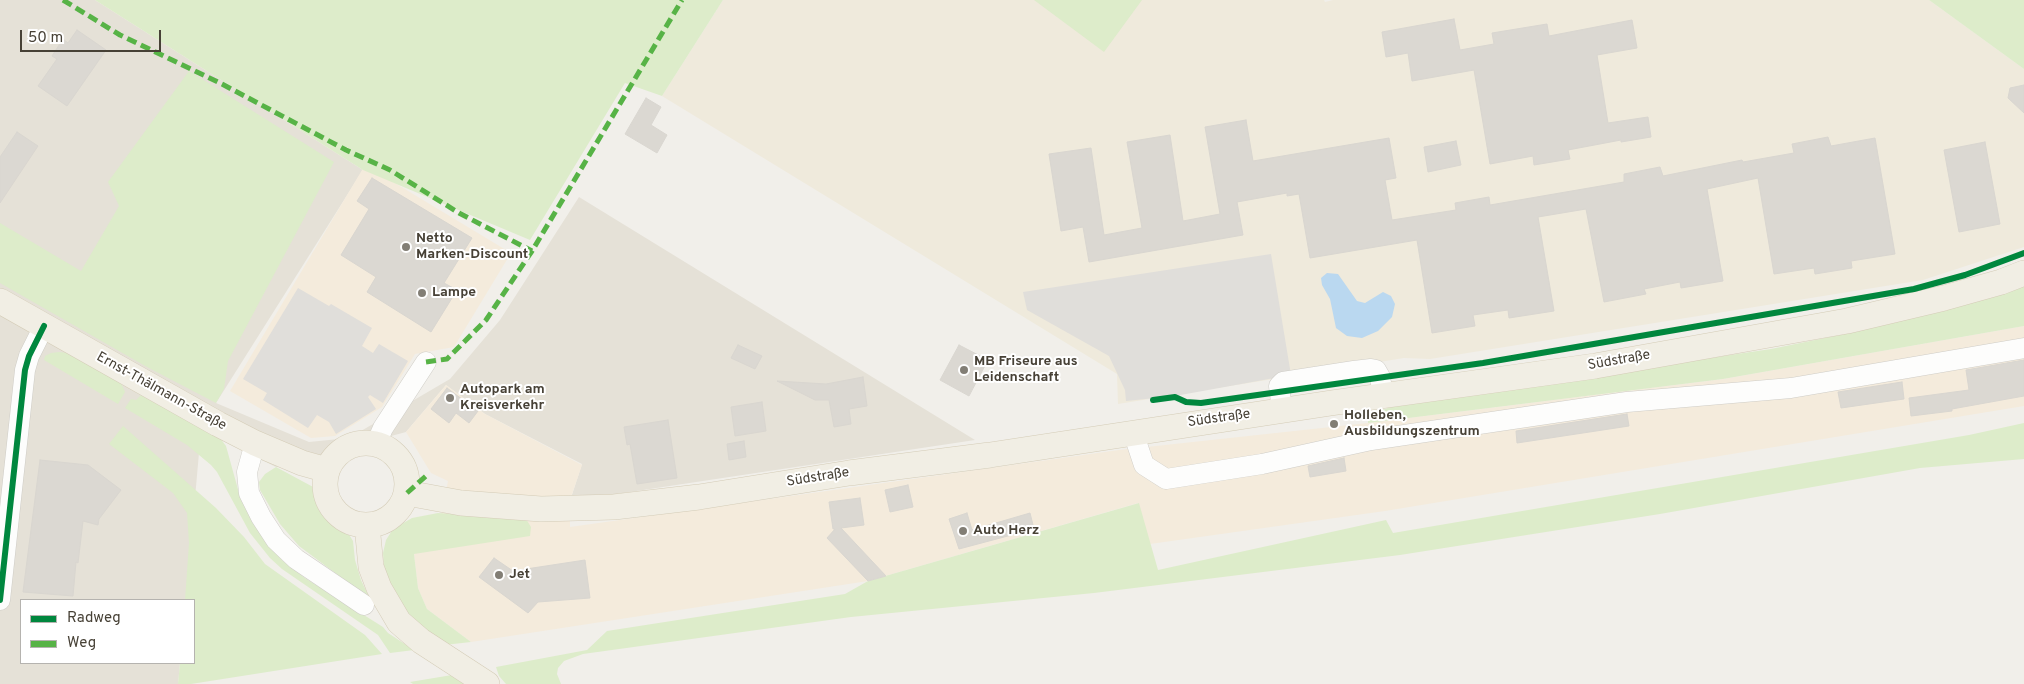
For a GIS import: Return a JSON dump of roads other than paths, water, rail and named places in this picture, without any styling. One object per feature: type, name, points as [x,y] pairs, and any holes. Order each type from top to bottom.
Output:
[{"type":"main road","name":"Südstraße","points":[[407,493],[494,507],[550,509],[614,507],[990,455],[1383,395],[1595,366],[1847,321],[1944,298],[2001,282],[2024,273]]},
{"type":"main road","name":"Ernst-Thälmann-Straße","points":[[0,301],[153,388],[255,443],[302,463],[327,470]]},
{"type":"main road","points":[[370,442],[376,444],[384,446],[395,454],[404,465],[408,479],[407,493],[402,505],[384,521],[359,525],[348,521],[330,505],[326,494],[327,470],[333,458],[344,449],[356,443],[370,442]]},
{"type":"main road","points":[[367,525],[371,567],[379,588],[399,622],[420,641],[487,684]]},
{"type":"street","points":[[0,600],[25,370],[29,356],[44,326]]},
{"type":"street","points":[[1133,432],[1144,465],[1166,478],[1262,464],[1370,440],[1627,402],[1791,388],[2024,348]]},
{"type":"street","points":[[376,444],[382,428],[426,362]]},
{"type":"street","points":[[255,443],[247,472],[249,493],[261,517],[276,540],[296,559],[364,605]]},
{"type":"water","points":[[1327,273],[1338,274],[1357,301],[1365,303],[1383,292],[1391,296],[1395,304],[1392,317],[1378,331],[1362,338],[1347,336],[1336,328],[1330,299],[1322,285],[1321,278]]},
{"type":"place","name":"Netto Marken-Discount","points":[[406,247]]},
{"type":"place","name":"Lampe","points":[[422,293]]},
{"type":"place","name":"MB Friseure aus Leidenschaft","points":[[964,370]]},
{"type":"place","name":"Autopark am Kreisverkehr","points":[[450,398]]},
{"type":"place","name":"Holleben, Ausbildungszentrum","points":[[1334,424]]},
{"type":"place","name":"Auto Herz","points":[[963,531]]},
{"type":"place","name":"Jet","points":[[499,575]]}]
